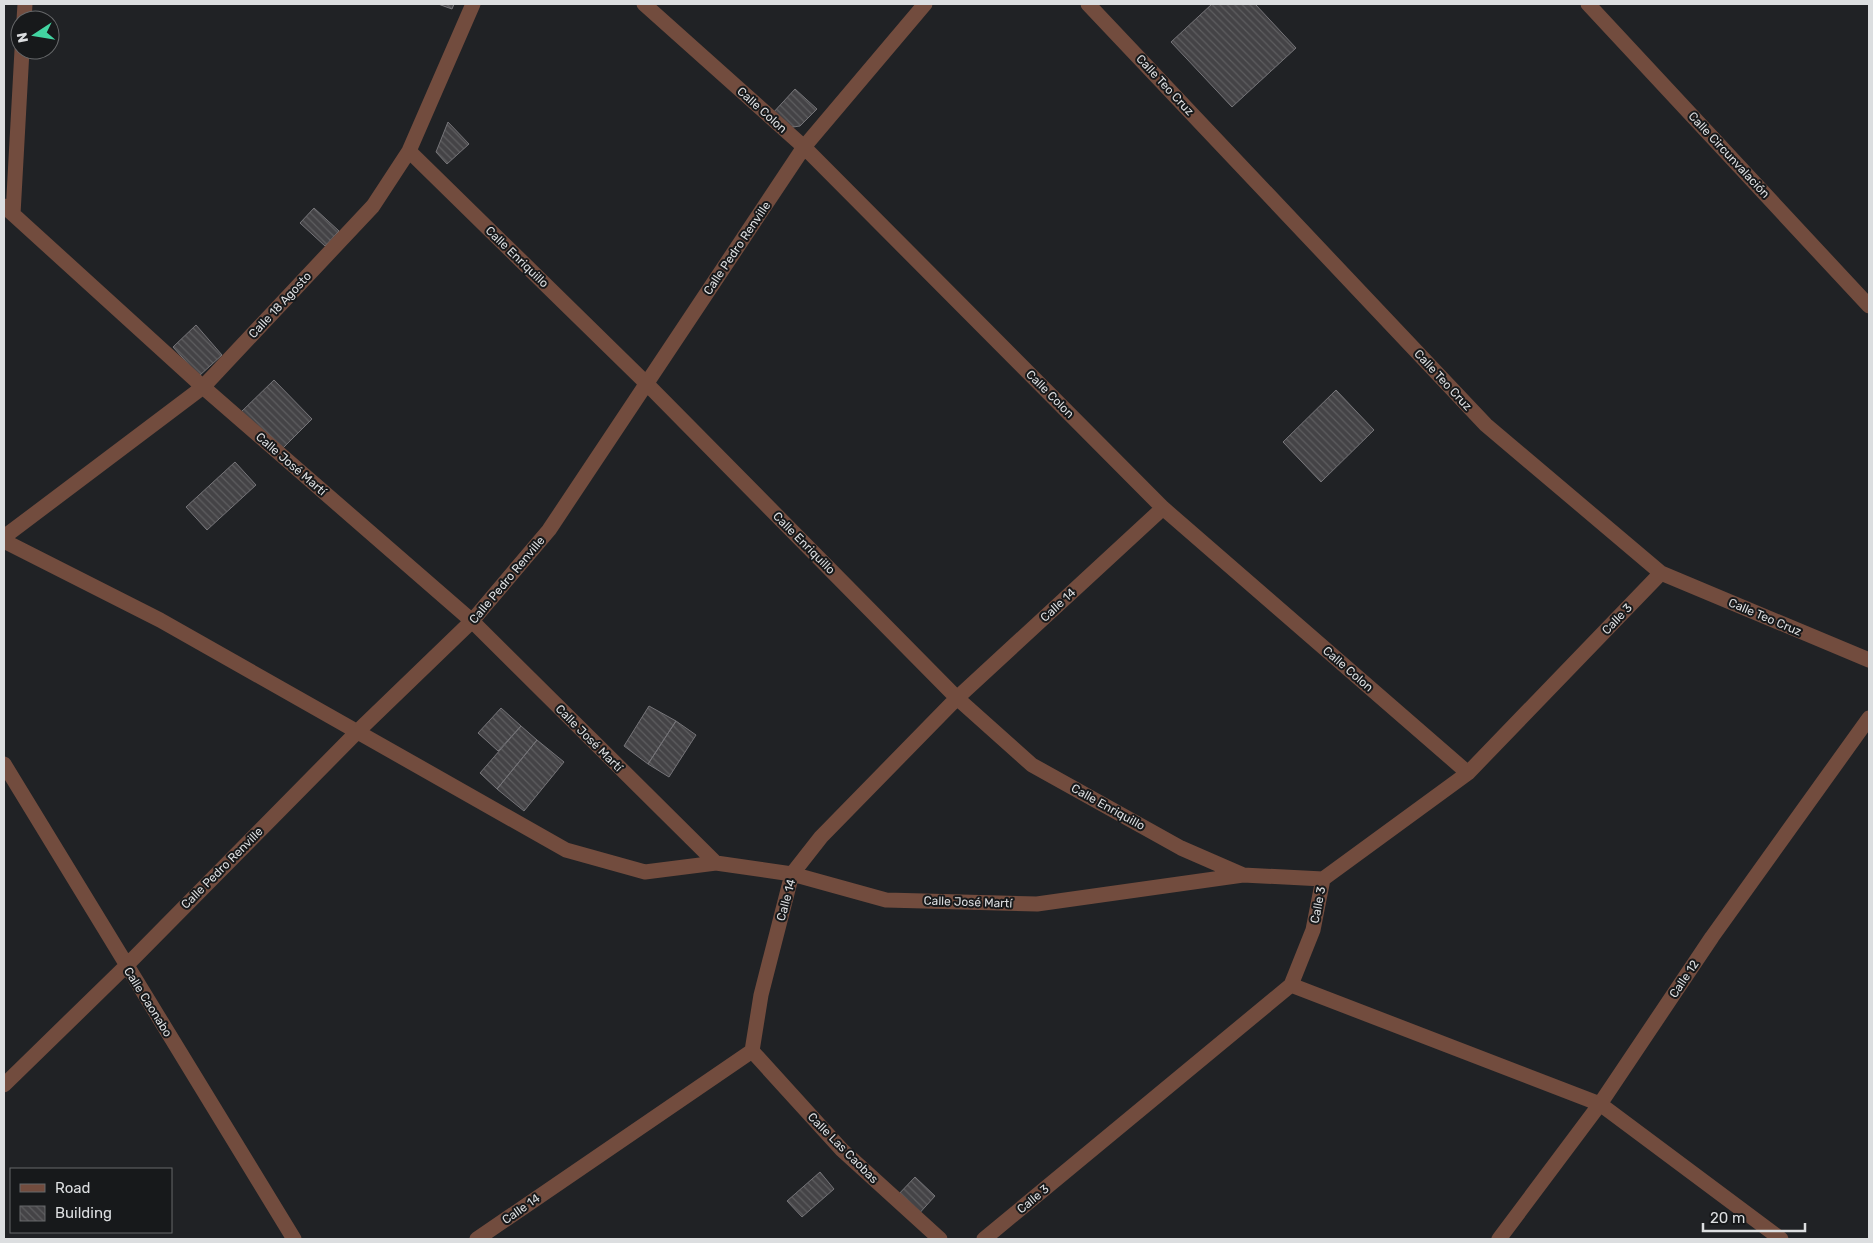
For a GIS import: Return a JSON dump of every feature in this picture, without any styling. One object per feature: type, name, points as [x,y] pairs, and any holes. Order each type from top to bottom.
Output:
[{"type":"street","name":"Calle 18 Agosto","points":[[4,537],[202,387],[373,206],[410,151],[473,4]]},
{"type":"street","name":"Calle Colon","points":[[644,4],[804,147],[1163,508],[1468,773]]},
{"type":"street","name":"Calle Pedro Renville","points":[[4,1085],[126,966],[358,731],[472,621],[550,530],[804,147],[925,4]]},
{"type":"street","name":"Calle Teo Cruz","points":[[1088,4],[1486,424],[1661,573],[1869,660]]},
{"type":"street","name":"Calle Circunvalación","points":[[1588,4],[1869,306]]},
{"type":"street","points":[[8,210],[21,60]]},
{"type":"street","name":"Calle Enriquillo","points":[[410,151],[647,384],[957,698],[1032,765],[1181,848],[1243,875]]},
{"type":"street","name":"Calle José Martí","points":[[8,210],[202,387],[472,621],[716,863],[792,874],[886,900],[1037,904],[1243,875],[1323,879]]},
{"type":"street","name":"Calle 14","points":[[477,1239],[752,1052],[762,995],[792,874],[821,836],[957,698],[1163,508]]},
{"type":"street","points":[[4,541],[160,620],[566,850],[645,872],[716,863]]},
{"type":"street","name":"Calle 3","points":[[984,1239],[1291,985],[1313,930],[1323,879],[1468,773],[1661,573]]},
{"type":"street","name":"Calle 12","points":[[1499,1239],[1600,1104],[1712,937],[1869,718]]},
{"type":"street","name":"Calle Caonabo","points":[[4,764],[294,1239]]},
{"type":"street","points":[[1291,985],[1600,1104],[1781,1239]]},
{"type":"street","name":"Calle Las Caobas","points":[[752,1052],[842,1150],[940,1239]]},
{"type":"building","points":[[438,4],[454,4],[452,9]]},
{"type":"building","points":[[1212,4],[1255,4],[1296,48],[1232,107],[1171,42]]},
{"type":"building","points":[[795,89],[817,109],[800,126],[786,128],[771,115]]},
{"type":"building","points":[[448,122],[469,144],[447,164],[436,152]]},
{"type":"building","points":[[314,208],[339,231],[325,246],[300,223]]},
{"type":"building","points":[[196,325],[222,355],[199,376],[173,347]]},
{"type":"building","points":[[274,380],[312,419],[280,451],[241,412]]},
{"type":"building","points":[[1336,390],[1374,430],[1321,482],[1283,442]]},
{"type":"building","points":[[235,462],[256,485],[207,530],[186,507]]},
{"type":"building","points":[[649,706],[676,721],[648,764],[624,746]]},
{"type":"building","points":[[501,708],[521,726],[498,751],[478,733]]},
{"type":"building","points":[[676,721],[696,735],[669,777],[648,764]]},
{"type":"building","points":[[521,726],[537,740],[497,789],[480,773]]},
{"type":"building","points":[[537,740],[564,762],[524,811],[497,789]]},
{"type":"building","points":[[820,1172],[834,1189],[802,1217],[787,1201]]},
{"type":"building","points":[[915,1177],[935,1196],[916,1217],[896,1197]]}]
